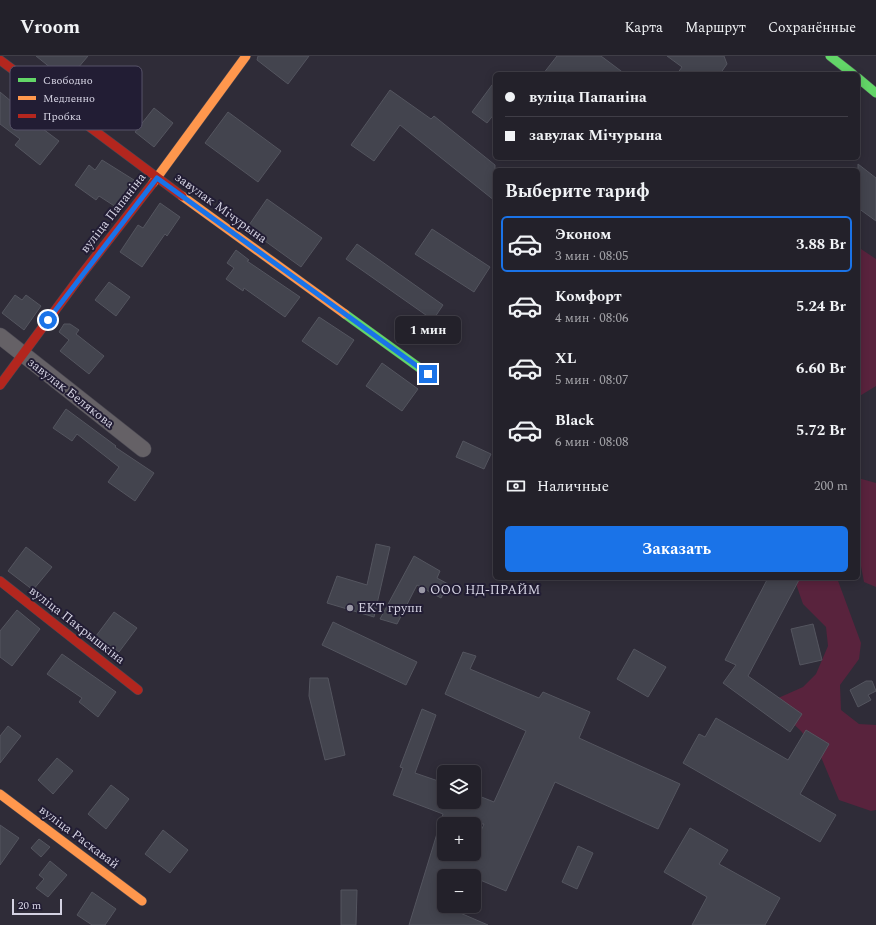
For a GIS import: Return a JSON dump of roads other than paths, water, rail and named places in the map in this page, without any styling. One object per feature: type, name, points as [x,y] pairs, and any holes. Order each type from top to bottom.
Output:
[{"type":"street","name":"вуліца Папаніна","points":[[0,385],[22,354],[157,178],[246,56]]},
{"type":"street","points":[[830,56],[850,72]]},
{"type":"street","name":"завулак Мічурына","points":[[0,60],[10,68]]},
{"type":"street","points":[[860,80],[876,93]]},
{"type":"street","name":"завулак Мічурына","points":[[93,130],[428,374]]},
{"type":"street","name":"завулак Белякова","points":[[0,336],[143,449]]},
{"type":"street","name":"вуліца Пакрышкіна","points":[[0,580],[138,690]]},
{"type":"street","name":"вуліца Раскавай","points":[[0,794],[142,900]]},
{"type":"place","name":"ООО НД-ПРАЙМ","points":[[422,590]]},
{"type":"place","name":"ЕКТ групп","points":[[350,608]]}]
